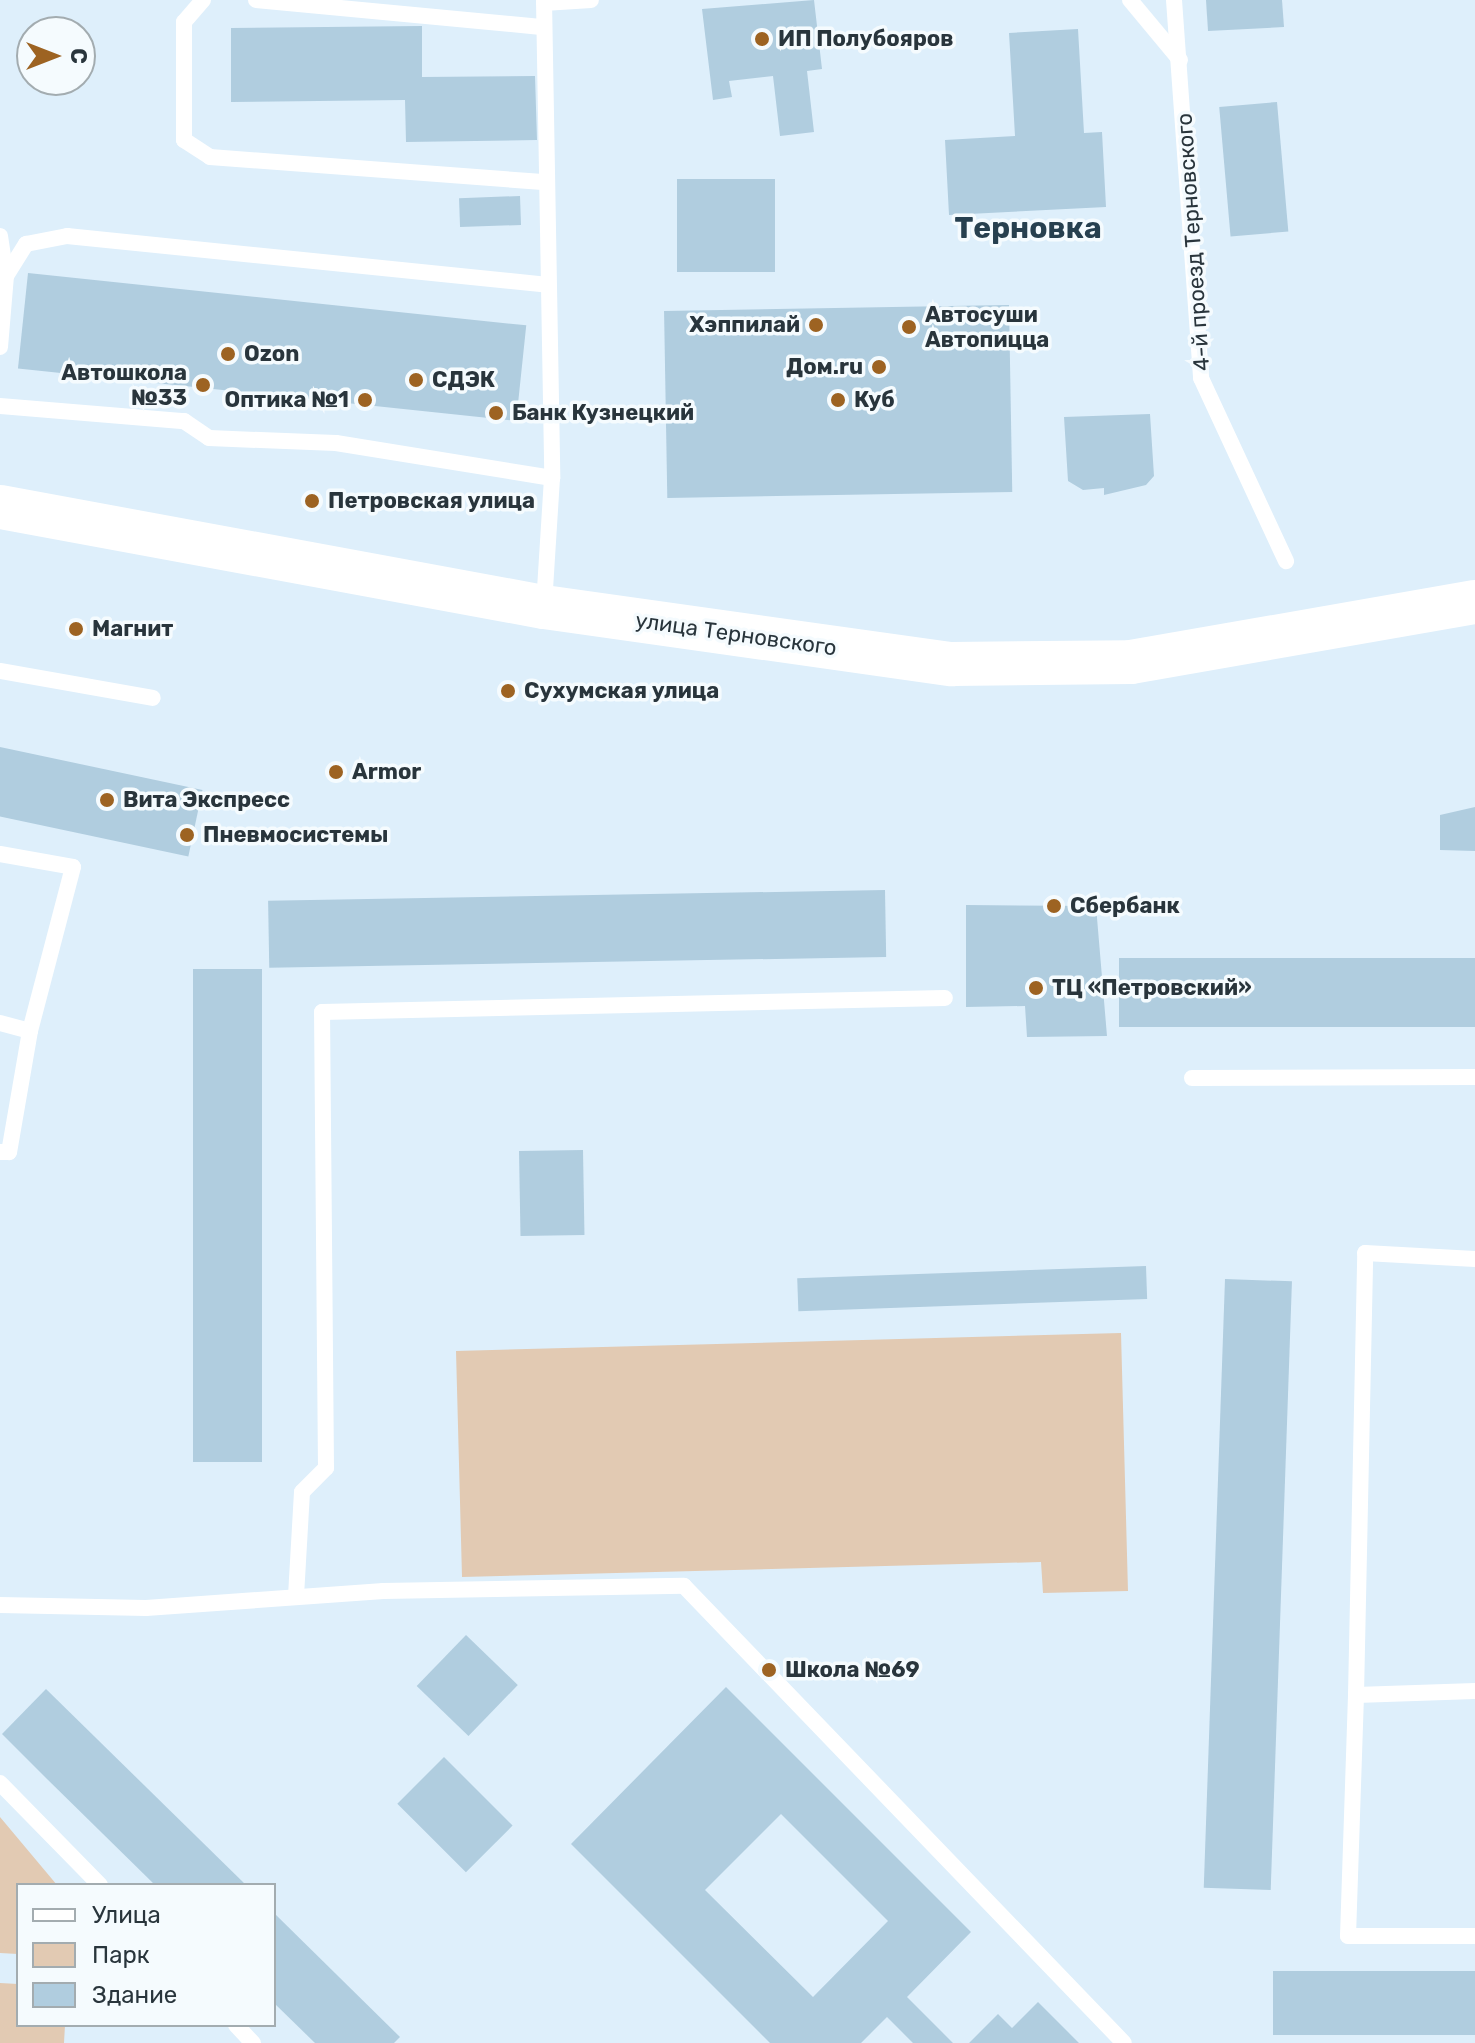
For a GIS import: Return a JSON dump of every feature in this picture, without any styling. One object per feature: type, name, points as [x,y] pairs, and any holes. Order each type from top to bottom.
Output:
[{"type":"main road","name":"улица Терновского","points":[[0,507],[544,607],[952,664],[1131,662],[1475,602]]},
{"type":"lane","points":[[203,0],[184,22],[184,140],[210,157],[546,182]]},
{"type":"lane","points":[[256,0],[544,27]]},
{"type":"lane","points":[[544,607],[552,478],[546,285],[544,2],[591,0]]},
{"type":"lane","points":[[1130,0],[1181,61]]},
{"type":"lane","name":"4-й проезд Терновского","points":[[1174,0],[1181,61],[1201,378],[1286,561]]},
{"type":"lane","points":[[0,236],[6,276],[0,347]]},
{"type":"lane","points":[[6,276],[26,244],[67,236],[546,285]]},
{"type":"lane","points":[[0,406],[184,421],[209,438],[336,443],[552,478]]},
{"type":"lane","points":[[0,671],[153,698]]},
{"type":"lane","points":[[0,854],[73,867],[30,1031],[9,1152],[0,1152]]},
{"type":"lane","points":[[296,1596],[302,1492],[326,1468],[322,1012],[945,998]]},
{"type":"lane","points":[[0,1023],[30,1031]]},
{"type":"lane","points":[[1192,1078],[1475,1077]]},
{"type":"lane","points":[[1475,1259],[1365,1253],[1348,1936],[1475,1936]]},
{"type":"lane","points":[[0,1605],[146,1608],[296,1596],[684,1586],[1124,2043]]},
{"type":"lane","points":[[1356,1695],[1475,1691]]},
{"type":"lane","points":[[0,1783],[98,1883]]},
{"type":"lane","points":[[238,2027],[253,2043]]},
{"type":"green space","points":[[1121,1333],[1128,1591],[1043,1593],[1041,1562],[462,1577],[456,1351]]},
{"type":"green space","points":[[0,1817],[55,1883],[16,1883],[16,1954],[0,1953]]},
{"type":"green space","points":[[0,1983],[16,1984],[16,2027],[65,2027],[64,2043],[0,2043]]},
{"type":"building","name":"ИП Полубояров","points":[[814,0],[822,69],[807,71],[814,132],[780,136],[773,76],[729,81],[732,97],[713,100],[702,9]]},
{"type":"building","points":[[1206,0],[1282,0],[1284,27],[1208,31]]},
{"type":"building","points":[[422,26],[422,77],[535,76],[537,140],[406,142],[405,100],[231,102],[231,28]]},
{"type":"building","points":[[1078,29],[1084,133],[1102,132],[1106,207],[949,215],[945,140],[1015,136],[1009,33]]},
{"type":"building","points":[[1277,102],[1288,232],[1231,237],[1219,107]]},
{"type":"building","points":[[677,179],[775,179],[775,272],[677,272]]},
{"type":"building","points":[[520,196],[521,225],[460,227],[459,198]]},
{"type":"building","points":[[28,273],[526,325],[516,421],[18,368]]},
{"type":"building","name":"Куб","points":[[1009,305],[1012,492],[667,498],[664,311]]},
{"type":"building","points":[[1150,414],[1154,476],[1146,485],[1104,495],[1104,488],[1083,490],[1068,481],[1064,417]]},
{"type":"building","points":[[0,747],[202,790],[188,857],[0,817]]},
{"type":"building","points":[[1475,807],[1475,851],[1440,850],[1440,815]]},
{"type":"building","points":[[885,890],[886,957],[269,968],[268,901]]},
{"type":"building","name":"ТЦ «Петровский»","points":[[966,905],[1096,906],[1107,1036],[1027,1037],[1025,1006],[966,1007]]},
{"type":"building","points":[[1119,958],[1475,958],[1475,1027],[1119,1027]]},
{"type":"building","points":[[193,969],[262,969],[262,1462],[193,1462]]},
{"type":"building","points":[[583,1150],[584,1235],[520,1236],[519,1151]]},
{"type":"building","points":[[1146,1266],[1147,1299],[798,1311],[797,1278]]},
{"type":"building","points":[[1225,1279],[1292,1281],[1271,1890],[1204,1888]]},
{"type":"building","points":[[466,1635],[518,1685],[468,1736],[417,1686]]},
{"type":"building","points":[[726,1687],[971,1932],[907,1997],[953,2043],[913,2043],[887,2017],[861,2043],[770,2043],[571,1844]],"holes":[[[781,1814],[888,1921],[813,1997],[705,1890]]]},
{"type":"building","points":[[46,1689],[244,1883],[153,1883],[2,1734]]},
{"type":"building","points":[[444,1757],[513,1826],[466,1872],[397,1804]]},
{"type":"building","points":[[276,1915],[400,2037],[394,2043],[315,2043],[276,2005]]},
{"type":"building","points":[[1273,1971],[1475,1971],[1475,2035],[1273,2035]]},
{"type":"building","points":[[1038,2002],[1079,2043],[969,2043],[998,2014],[1012,2028]]},
{"type":"place","name":"ИП Полубояров","points":[[762,39]]},
{"type":"place","name":"Хэппилай","points":[[816,325]]},
{"type":"place","name":"Автосуши Автопицца","points":[[909,327]]},
{"type":"place","name":"Ozon","points":[[228,354]]},
{"type":"place","name":"Дом.ru","points":[[879,367]]},
{"type":"place","name":"СДЭК","points":[[416,380]]},
{"type":"place","name":"Автошкола №33","points":[[203,385]]},
{"type":"place","name":"Оптика №1","points":[[365,400]]},
{"type":"place","name":"Куб","points":[[838,400]]},
{"type":"place","name":"Банк Кузнецкий","points":[[496,413]]},
{"type":"place","name":"Петровская улица","points":[[312,501]]},
{"type":"place","name":"Магнит","points":[[76,629]]},
{"type":"place","name":"Сухумская улица","points":[[508,691]]},
{"type":"place","name":"Armor","points":[[336,772]]},
{"type":"place","name":"Вита Экспресс","points":[[107,800]]},
{"type":"place","name":"Пневмосистемы","points":[[187,835]]},
{"type":"place","name":"Сбербанк","points":[[1054,906]]},
{"type":"place","name":"ТЦ «Петровский»","points":[[1036,988]]},
{"type":"place","name":"Школа №69","points":[[769,1670]]},
{"type":"district","name":"Терновка","points":[[1028,228]]}]
